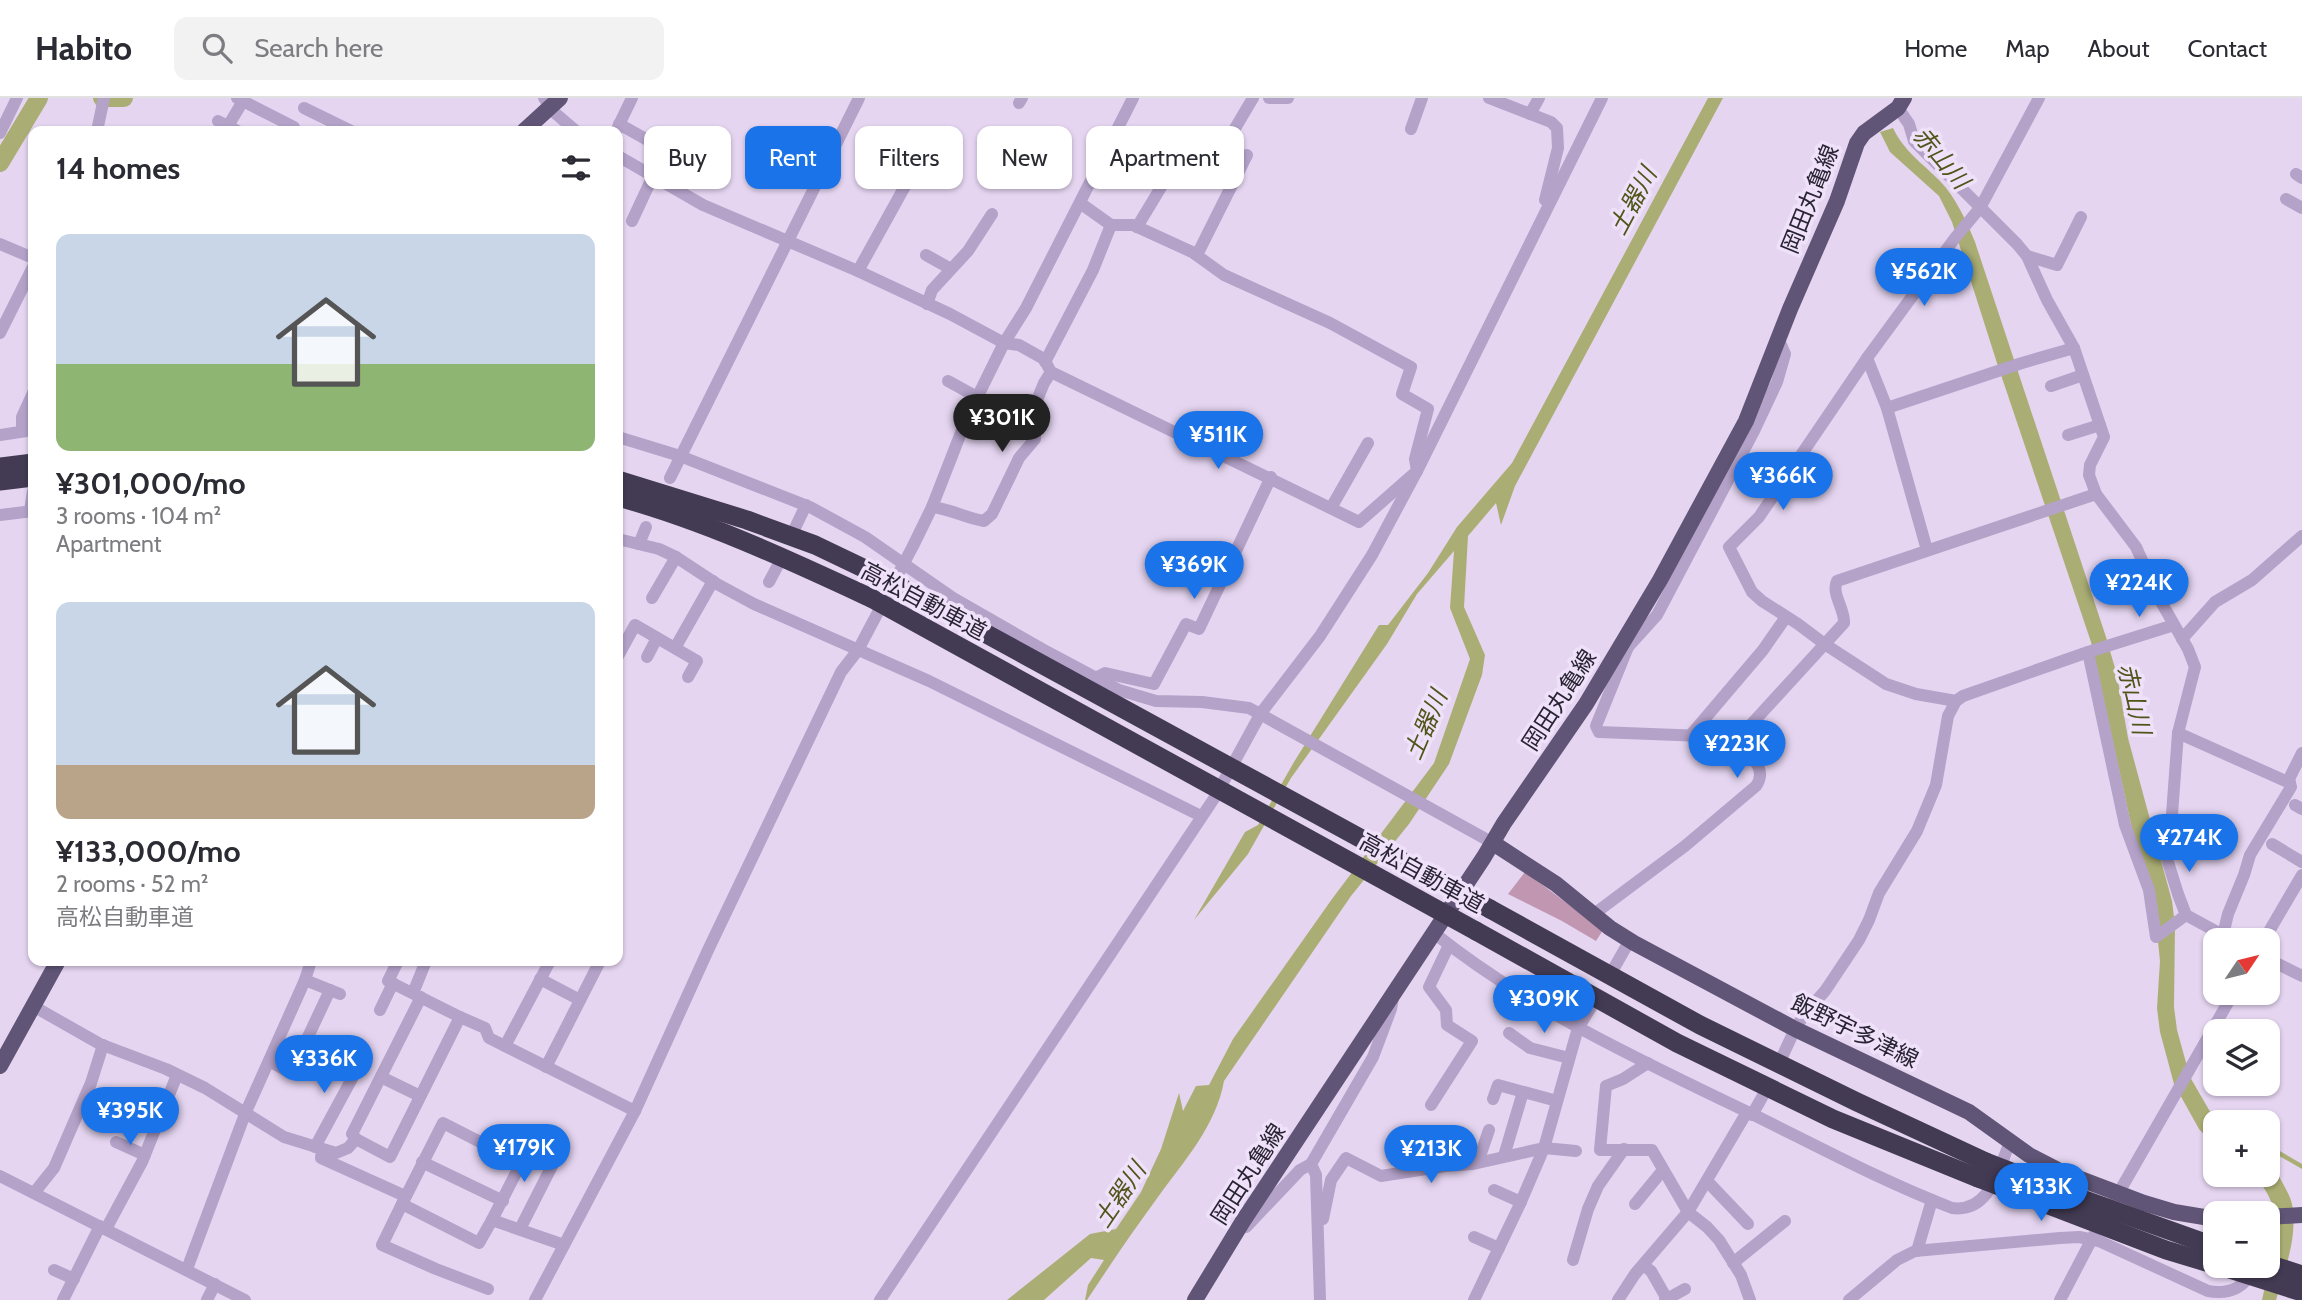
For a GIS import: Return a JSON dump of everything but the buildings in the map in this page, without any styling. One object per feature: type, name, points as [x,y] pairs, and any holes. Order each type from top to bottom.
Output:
[{"type":"highway","points":[[0,467],[28,464]]},
{"type":"highway","points":[[0,481],[28,478]]},
{"type":"highway","name":"高松自動車道","points":[[623,482],[747,520],[815,545],[884,578],[1700,1025],[1857,1102],[1982,1170],[2166,1250],[2203,1261]]},
{"type":"highway","name":"高松自動車道","points":[[623,499],[683,517],[871,598],[1677,1043],[1833,1119],[1982,1170],[2092,1203],[2203,1242]]},
{"type":"highway","points":[[2280,1268],[2302,1274]]},
{"type":"highway","name":"高松自動車道","points":[[2257,1278],[2302,1292]]},
{"type":"main road","points":[[529,126],[552,100]]},
{"type":"main road","name":"岡田丸亀線","points":[[1195,1300],[1504,823],[1626,644],[1746,421],[1778,338],[1837,201],[1857,143],[1864,133],[1901,103]]},
{"type":"main road","name":"飯野宇多津線","points":[[1493,843],[1556,884],[1630,940],[1795,1029],[1969,1112],[2029,1155],[2062,1172],[2118,1194],[2174,1212],[2203,1217]]},
{"type":"main road","points":[[0,1066],[55,966]]},
{"type":"main road","points":[[2280,1221],[2299,1215]]},
{"type":"street","points":[[1,130],[17,98]]},
{"type":"street","points":[[618,126],[632,98]]},
{"type":"street","points":[[670,478],[859,98]]},
{"type":"street","points":[[535,1300],[635,1111],[709,948],[841,672],[858,650],[932,507],[977,397],[1004,343],[1026,308],[1133,98]]},
{"type":"street","points":[[1237,126],[1254,98]]},
{"type":"street","points":[[1269,98],[1288,98]]},
{"type":"street","points":[[1411,129],[1422,98]]},
{"type":"street","points":[[1489,98],[1551,122],[1557,128],[1558,148],[1544,200],[1549,204]]},
{"type":"street","points":[[1530,114],[1539,98]]},
{"type":"street","points":[[880,1300],[1365,567],[1417,471],[1602,98]]},
{"type":"street","points":[[1956,701],[1916,694],[1886,684],[1826,645],[1752,592],[1729,548],[1759,517],[1867,358],[1976,213],[2039,98]]},
{"type":"street","points":[[228,126],[240,100],[288,126]]},
{"type":"street","points":[[552,100],[555,113],[570,126]]},
{"type":"street","points":[[98,126],[103,101]]},
{"type":"street","points":[[294,126],[306,103],[343,126]]},
{"type":"street","points":[[1901,103],[1914,141],[1976,213],[2018,244],[2027,256],[2047,300],[2074,348],[2104,437],[2090,465],[2096,494],[2136,547],[2195,667],[2179,733],[2171,828],[2162,843],[2183,918]]},
{"type":"street","points":[[623,131],[644,140]]},
{"type":"street","points":[[1197,255],[1247,155]]},
{"type":"street","points":[[623,159],[644,171]]},
{"type":"street","points":[[632,221],[647,189]]},
{"type":"street","points":[[675,189],[703,205],[788,240],[950,314],[1004,343],[1019,345],[1048,367],[1359,522],[1417,471]]},
{"type":"street","points":[[858,271],[903,189]]},
{"type":"street","points":[[1138,227],[1160,189]]},
{"type":"street","points":[[2286,199],[2302,208]]},
{"type":"street","points":[[1080,203],[1111,225],[1138,227],[1197,255],[1224,275],[1331,323],[1411,367],[1402,394],[1429,409],[1415,459],[1417,471]]},
{"type":"street","points":[[927,304],[932,290],[968,251],[992,214]]},
{"type":"street","points":[[2027,256],[2057,265],[2081,217]]},
{"type":"street","points":[[932,507],[949,509],[984,521],[992,514],[1019,458],[1035,439],[1035,405],[1048,367],[1094,270],[1111,225]]},
{"type":"street","points":[[0,244],[28,256]]},
{"type":"street","points":[[926,255],[951,269]]},
{"type":"street","points":[[0,333],[28,277]]},
{"type":"street","points":[[1887,408],[2074,348]]},
{"type":"street","points":[[1867,358],[1887,408],[1927,550]]},
{"type":"street","points":[[2051,386],[2083,375]]},
{"type":"street","points":[[948,381],[977,397]]},
{"type":"street","points":[[0,435],[28,430],[22,416],[28,403]]},
{"type":"street","points":[[2068,435],[2100,425]]},
{"type":"street","points":[[623,439],[680,456],[806,505],[865,537],[953,598],[1119,690],[1156,701],[1230,704],[1265,715],[1493,843]]},
{"type":"street","points":[[1331,508],[1368,443]]},
{"type":"street","points":[[1095,678],[1105,673],[1154,684],[1186,624],[1199,629],[1271,477]]},
{"type":"street","points":[[1736,741],[1844,623],[1845,616],[1835,589],[1837,581],[2096,494]]},
{"type":"street","points":[[795,528],[806,505]]},
{"type":"street","points":[[0,515],[28,512]]},
{"type":"street","points":[[639,544],[646,527]]},
{"type":"street","points":[[2182,639],[2215,602],[2258,575],[2302,536]]},
{"type":"street","points":[[623,540],[659,549],[676,557],[757,605],[929,681],[1201,816]]},
{"type":"street","points":[[652,598],[676,557]]},
{"type":"street","points":[[769,582],[777,567]]},
{"type":"street","points":[[675,648],[713,581]]},
{"type":"street","points":[[1690,736],[1763,649],[1786,617]]},
{"type":"street","points":[[623,637],[635,625],[697,661],[688,677]]},
{"type":"street","points":[[1783,1055],[1806,1012],[1825,991],[1859,940],[1870,920],[1879,892],[1917,831],[1936,785],[1948,716],[1956,701],[1963,696],[2088,652],[2174,625]]},
{"type":"street","points":[[646,657],[657,638]]},
{"type":"street","points":[[1594,914],[1685,846],[1756,786],[1761,780],[1762,772],[1736,741],[1729,737],[1599,732],[1596,726],[1626,644]]},
{"type":"street","points":[[2088,652],[2125,825],[2149,890],[2156,937],[2183,918]]},
{"type":"street","points":[[2179,733],[2290,783]]},
{"type":"street","points":[[2228,928],[2228,914],[2250,855],[2291,787],[2290,779],[2302,754]]},
{"type":"street","points":[[2273,844],[2302,862]]},
{"type":"street","points":[[2271,928],[2302,874]]},
{"type":"street","points":[[2183,918],[2207,928]]},
{"type":"street","points":[[1434,933],[1469,961],[1578,1028],[1859,1168],[1952,1208],[1964,1210],[1982,1200],[1989,1192],[2010,1142]]},
{"type":"street","points":[[1614,968],[1630,940]]},
{"type":"street","points":[[1431,1105],[1472,1041],[1447,1025],[1446,1010],[1429,987],[1449,945]]},
{"type":"street","points":[[2280,965],[2302,976]]},
{"type":"street","points":[[187,1269],[245,1114],[309,966]]},
{"type":"street","points":[[396,966],[388,981],[485,1028],[489,1038],[635,1111]]},
{"type":"street","points":[[425,966],[417,995],[352,1135],[356,1139],[390,1157],[460,1017]]},
{"type":"street","points":[[505,1046],[547,966]]},
{"type":"street","points":[[546,1067],[597,966]]},
{"type":"street","points":[[269,1061],[290,1073],[335,992],[305,979]]},
{"type":"street","points":[[540,979],[580,1000]]},
{"type":"street","points":[[380,1010],[393,983]]},
{"type":"street","points":[[1229,1244],[1300,1170],[1311,1164],[1373,1057],[1391,1009],[1393,994]]},
{"type":"street","points":[[1475,1300],[1544,1148],[1578,1028],[1593,1004]]},
{"type":"street","points":[[2060,1300],[2091,1240],[2227,1005]]},
{"type":"street","points":[[33,1006],[103,1045],[205,1088],[284,1137],[336,1153],[348,1148],[356,1139]]},
{"type":"street","points":[[1509,1033],[1530,1048],[1569,1058]]},
{"type":"street","points":[[34,1193],[54,1168],[91,1083],[103,1045]]},
{"type":"street","points":[[329,1053],[360,1064],[331,1108],[319,1148],[321,1158],[403,1200],[479,1242],[521,1163],[443,1123],[422,1162],[403,1200],[382,1245],[488,1289]]},
{"type":"street","points":[[1648,1063],[1606,1086],[1600,1150],[1652,1150],[1688,1212],[1719,1240],[1741,1275],[1750,1300]]},
{"type":"street","points":[[64,1300],[145,1155],[177,1075]]},
{"type":"street","points":[[381,1077],[419,1096]]},
{"type":"street","points":[[1493,1099],[1498,1085],[1557,1101]]},
{"type":"street","points":[[1504,1156],[1523,1092]]},
{"type":"street","points":[[1618,1300],[1643,1265],[1688,1212],[1749,1113],[1765,1092]]},
{"type":"street","points":[[1478,1162],[1489,1130]]},
{"type":"street","points":[[116,1142],[145,1155]]},
{"type":"street","points":[[1320,1236],[1331,1180],[1346,1158],[1381,1176],[1478,1162],[1544,1148],[1576,1151]]},
{"type":"street","points":[[1573,1260],[1588,1209],[1598,1186],[1624,1149]]},
{"type":"street","points":[[520,1230],[558,1154]]},
{"type":"street","points":[[422,1162],[503,1201]]},
{"type":"street","points":[[1311,1164],[1316,1175],[1321,1300]]},
{"type":"street","points":[[1635,1204],[1663,1170]]},
{"type":"street","points":[[0,1176],[245,1300]]},
{"type":"street","points":[[1707,1181],[1748,1224]]},
{"type":"street","points":[[1494,1190],[1521,1202]]},
{"type":"street","points":[[1917,1251],[1931,1200]]},
{"type":"street","points":[[492,1220],[564,1245]]},
{"type":"street","points":[[1733,1263],[1786,1221]]},
{"type":"street","points":[[1474,1237],[1499,1248]]},
{"type":"street","points":[[1849,1300],[1897,1260],[1917,1251],[2060,1238],[2079,1237],[2110,1246],[2208,1291],[2218,1293],[2236,1290],[2248,1278]]},
{"type":"street","points":[[1643,1265],[1651,1271],[1666,1299],[1685,1289]]},
{"type":"street","points":[[54,1270],[74,1279]]},
{"type":"street","points":[[2297,1300],[2302,1274]]},
{"type":"street","points":[[207,1300],[215,1284]]},
{"type":"shaded area","points":[[1708,98],[1723,98],[1515,486],[1501,525],[1496,503],[1468,536],[1464,607],[1485,655],[1482,675],[1449,764],[1409,824],[1351,896],[1224,1081],[1214,1113],[1198,1142],[1087,1300],[1088,1285],[1104,1260],[1091,1258],[1044,1300],[1007,1300],[1090,1234],[1116,1229],[1141,1192],[1161,1149],[1179,1093],[1183,1111],[1196,1086],[1209,1085],[1233,1039],[1332,899],[1434,763],[1470,659],[1450,608],[1454,551],[1417,594],[1387,644],[1291,778],[1248,854],[1194,920],[1245,832],[1258,825],[1379,625],[1388,625],[1428,573],[1457,527],[1512,463]]},
{"type":"shaded area","points":[[1893,128],[1908,150],[1951,195],[1972,234],[2106,637],[2117,675],[2128,738],[2172,901],[2175,925],[2174,1007],[2177,1030],[2190,1077],[2209,1110],[2203,1110],[2203,1134],[2174,1084],[2160,1032],[2157,1008],[2160,961],[2154,902],[2134,838],[2091,642],[1952,222],[1939,196],[1890,152],[1880,132]]},
{"type":"shaded area","points":[[1525,872],[1603,930],[1596,941],[1508,894]]},
{"type":"shaded area","points":[[2280,1151],[2302,1164],[2302,1169],[2280,1156]]},
{"type":"shaded area","points":[[2280,1179],[2292,1204],[2290,1253],[2276,1300],[2262,1300],[2267,1278],[2280,1278],[2280,1201],[2270,1201],[2263,1187],[2280,1187]]},
{"type":"waterway","points":[[0,163],[39,98]]},
{"type":"waterway","points":[[102,98],[124,98]]},
{"type":"water label","name":"赤山川","points":[[1941,158]]},
{"type":"water label","name":"土器川","points":[[1633,201]]},
{"type":"water label","name":"赤山川","points":[[2134,699]]},
{"type":"water label","name":"土器川","points":[[1426,725]]},
{"type":"water label","name":"土器川","points":[[1120,1195]]}]
